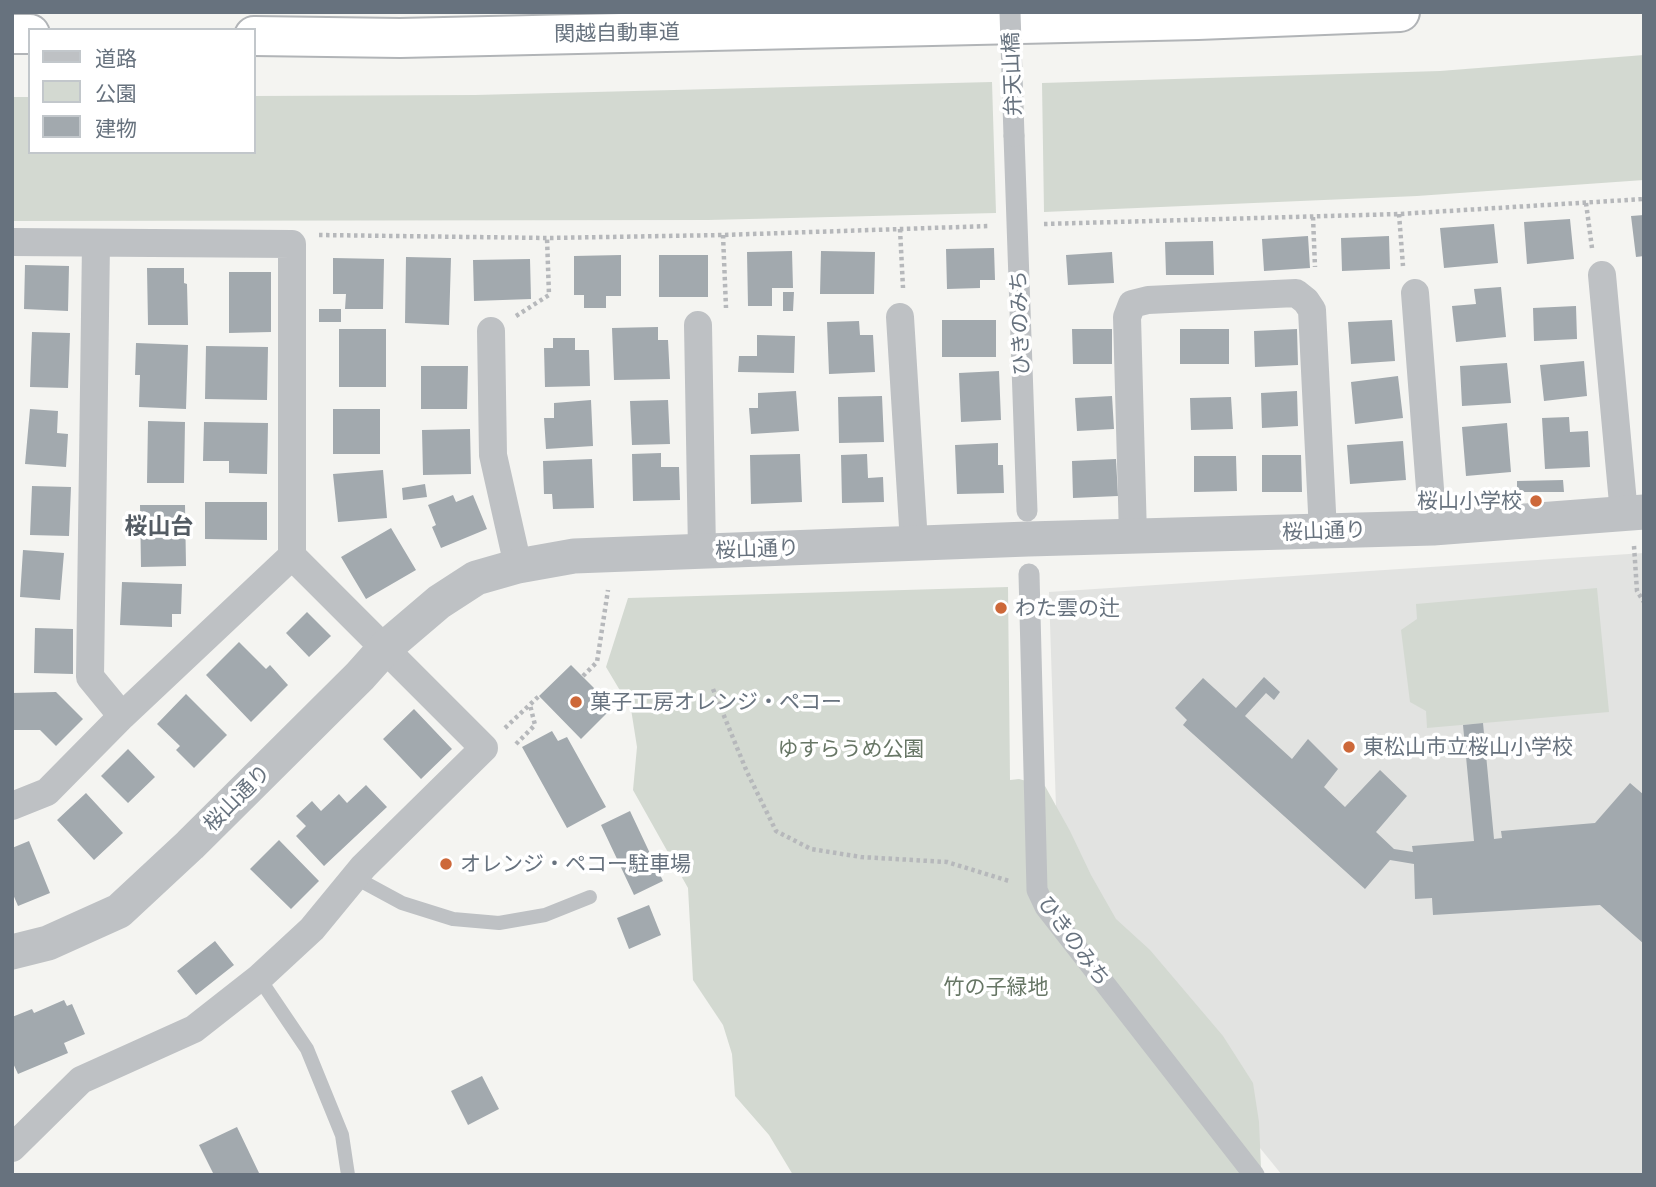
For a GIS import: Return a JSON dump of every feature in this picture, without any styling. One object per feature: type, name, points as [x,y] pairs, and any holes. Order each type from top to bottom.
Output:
[{"type":"highway","name":"関越自動車道","points":[[256,36],[400,38],[1198,20],[1400,12]]},
{"type":"street","name":"弁天山橋","points":[[1010,12],[1014,136]]},
{"type":"street","name":"ひきのみち","points":[[1014,136],[1027,511]]},
{"type":"street","points":[[12,242],[292,244],[292,556],[484,748],[354,877],[312,929],[258,978],[194,1030],[81,1080],[12,1148]]},
{"type":"street","points":[[96,243],[90,677],[122,716]]},
{"type":"street","points":[[1602,275],[1634,522]]},
{"type":"street","points":[[1133,536],[1128,317],[1132,304],[1148,300],[1296,293],[1307,301],[1312,310],[1323,532]]},
{"type":"street","points":[[1415,293],[1433,528]]},
{"type":"street","points":[[901,317],[914,543]]},
{"type":"street","points":[[698,325],[702,551]]},
{"type":"street","points":[[491,331],[494,455],[518,566]]},
{"type":"street","name":"桜山通り","points":[[12,952],[48,943],[118,911],[209,826],[385,648],[439,602],[476,578],[518,566],[574,556],[1634,522]]},
{"type":"street","points":[[12,807],[47,792],[122,716],[292,556]]},
{"type":"street","name":"ひきのみち","points":[[1029,574],[1037,890],[1045,907],[1254,1175]]},
{"type":"lane","points":[[354,877],[402,902],[453,919],[499,923],[545,915],[590,897]]},
{"type":"lane","points":[[258,978],[307,1049],[342,1135],[348,1175]]},
{"type":"path","points":[[292,244],[315,235],[547,238],[723,235],[1399,214],[1644,200]]},
{"type":"path","points":[[1586,203],[1593,255],[1602,275]]},
{"type":"path","points":[[1399,214],[1402,264],[1415,293]]},
{"type":"path","points":[[1312,310],[1316,289],[1313,216]]},
{"type":"path","points":[[900,229],[904,298],[901,317]]},
{"type":"path","points":[[698,325],[726,308],[723,235]]},
{"type":"path","points":[[491,331],[549,295],[547,238]]},
{"type":"path","points":[[1634,522],[1637,591],[1644,602]]},
{"type":"path","points":[[583,676],[597,662],[609,586]]},
{"type":"path","points":[[713,689],[747,772],[776,831],[811,849],[861,857],[947,862],[1037,890]]},
{"type":"path","points":[[524,710],[539,696]]},
{"type":"shaded area","name":"東松山市立桜山小学校","points":[[1644,553],[1644,1175],[1282,1175],[1059,901],[1049,592]]},
{"type":"green space","points":[[1644,55],[1644,180],[1417,196],[1044,212],[1042,83],[1440,71]]},
{"type":"green space","points":[[992,82],[996,213],[708,220],[12,221],[12,97],[28,97],[28,154],[256,154],[256,96],[475,95]]},
{"type":"green space","points":[[1008,587],[1010,780],[1019,779],[1045,786],[1116,919],[1150,950],[1223,1036],[1253,1083],[1263,1175],[793,1175],[769,1135],[735,1096],[732,1054],[723,1025],[693,980],[688,888],[633,790],[637,747],[631,709],[606,667],[628,598]]},
{"type":"green space","points":[[1597,588],[1609,712],[1427,728],[1426,711],[1410,702],[1401,630],[1417,619],[1416,604]]},
{"type":"building","points":[[1644,215],[1644,256],[1636,257],[1631,216]]},
{"type":"building","points":[[1570,219],[1574,259],[1527,264],[1524,222]]},
{"type":"building","points":[[1494,224],[1498,263],[1444,268],[1440,228]]},
{"type":"building","points":[[1308,236],[1310,268],[1264,271],[1262,239]]},
{"type":"building","points":[[1389,236],[1390,269],[1342,271],[1341,238]]},
{"type":"building","points":[[1213,241],[1214,275],[1166,275],[1165,242]]},
{"type":"building","points":[[994,248],[995,280],[980,280],[980,288],[947,289],[946,249]]},
{"type":"building","points":[[792,251],[793,288],[772,288],[772,306],[748,306],[747,252]]},
{"type":"building","points":[[821,251],[875,252],[874,294],[820,294]]},
{"type":"building","points":[[1112,252],[1114,283],[1068,285],[1066,255]]},
{"type":"building","points":[[621,255],[621,296],[606,296],[606,308],[584,308],[584,295],[574,295],[574,256]]},
{"type":"building","points":[[659,255],[708,255],[708,297],[659,297]]},
{"type":"building","points":[[406,257],[451,258],[449,325],[405,323]]},
{"type":"building","points":[[333,258],[384,259],[383,309],[345,309],[346,294],[333,294]]},
{"type":"building","points":[[530,259],[531,299],[474,301],[473,260]]},
{"type":"building","points":[[25,265],[69,266],[68,311],[24,309]]},
{"type":"building","points":[[147,268],[184,268],[188,325],[148,325]]},
{"type":"building","points":[[229,272],[271,272],[271,332],[229,333]]},
{"type":"building","points":[[1501,287],[1506,337],[1456,342],[1452,306],[1476,304],[1474,289]]},
{"type":"building","points":[[783,292],[794,292],[793,311],[783,311]]},
{"type":"building","points":[[1576,306],[1577,339],[1534,341],[1533,308]]},
{"type":"building","points":[[319,309],[341,309],[341,322],[319,322]]},
{"type":"building","points":[[942,320],[996,320],[996,357],[942,357]]},
{"type":"building","points":[[1392,320],[1395,361],[1351,364],[1348,322]]},
{"type":"building","points":[[859,321],[860,335],[873,335],[875,372],[829,374],[827,322]]},
{"type":"building","points":[[658,327],[658,340],[668,340],[670,379],[614,380],[612,328]]},
{"type":"building","points":[[339,329],[386,329],[386,387],[339,387]]},
{"type":"building","points":[[1072,329],[1112,329],[1112,364],[1073,364]]},
{"type":"building","points":[[1180,329],[1229,329],[1229,364],[1180,364]]},
{"type":"building","points":[[1297,329],[1298,365],[1255,367],[1254,331]]},
{"type":"building","points":[[32,332],[70,333],[68,388],[30,387]]},
{"type":"building","points":[[757,335],[795,336],[794,373],[738,372],[739,356],[757,356]]},
{"type":"building","points":[[553,338],[575,338],[575,350],[589,350],[590,386],[545,387],[544,348],[553,348]]},
{"type":"building","points":[[136,343],[188,345],[186,409],[139,407],[140,375],[135,375]]},
{"type":"building","points":[[206,346],[268,347],[267,400],[205,399]]},
{"type":"building","points":[[1584,361],[1587,396],[1544,401],[1540,365]]},
{"type":"building","points":[[1507,363],[1511,403],[1462,406],[1460,366]]},
{"type":"building","points":[[421,366],[468,366],[467,409],[421,409]]},
{"type":"building","points":[[999,371],[1001,420],[961,422],[959,373]]},
{"type":"building","points":[[1398,376],[1403,418],[1355,424],[1351,382]]},
{"type":"building","points":[[796,391],[799,431],[751,434],[749,408],[758,408],[758,393]]},
{"type":"building","points":[[1297,391],[1298,426],[1262,428],[1261,393]]},
{"type":"building","points":[[882,396],[884,442],[839,443],[838,397]]},
{"type":"building","points":[[1112,396],[1114,429],[1077,431],[1075,398]]},
{"type":"building","points":[[1231,397],[1233,429],[1191,430],[1190,398]]},
{"type":"building","points":[[591,400],[593,446],[546,449],[544,418],[554,418],[554,403]]},
{"type":"building","points":[[668,400],[670,444],[632,445],[630,401]]},
{"type":"building","points":[[30,409],[58,411],[57,433],[68,434],[66,467],[25,464]]},
{"type":"building","points":[[333,409],[380,409],[380,454],[333,454]]},
{"type":"building","points":[[1569,417],[1570,432],[1588,431],[1590,467],[1545,469],[1542,418]]},
{"type":"building","points":[[148,421],[185,422],[184,483],[147,483]]},
{"type":"building","points":[[204,422],[268,423],[267,474],[229,473],[229,461],[203,461]]},
{"type":"building","points":[[1507,423],[1511,472],[1466,476],[1462,427]]},
{"type":"building","points":[[470,429],[471,474],[423,475],[422,430]]},
{"type":"building","points":[[1403,441],[1406,480],[1350,484],[1347,445]]},
{"type":"building","points":[[998,443],[998,465],[1003,465],[1004,493],[957,494],[955,445]]},
{"type":"building","points":[[661,453],[661,467],[679,467],[680,500],[633,501],[632,454]]},
{"type":"building","points":[[800,454],[802,502],[751,504],[750,455]]},
{"type":"building","points":[[867,454],[868,478],[883,477],[884,502],[842,503],[841,455]]},
{"type":"building","points":[[1262,455],[1301,455],[1302,492],[1262,492]]},
{"type":"building","points":[[1194,456],[1236,456],[1237,491],[1194,492]]},
{"type":"building","points":[[592,459],[594,508],[553,509],[552,494],[544,494],[543,461]]},
{"type":"building","points":[[1116,459],[1118,496],[1073,498],[1072,461]]},
{"type":"building","points":[[383,470],[387,518],[338,522],[333,474]]},
{"type":"building","points":[[1563,480],[1564,492],[1517,492],[1517,481]]},
{"type":"building","points":[[425,484],[427,497],[403,500],[402,488]]},
{"type":"building","points":[[32,486],[71,487],[69,536],[30,535]]},
{"type":"building","points":[[453,495],[456,502],[473,495],[487,529],[441,548],[432,527],[436,525],[428,505]]},
{"type":"building","points":[[205,502],[267,502],[267,540],[205,539]]},
{"type":"building","points":[[140,505],[185,505],[186,566],[141,567]]},
{"type":"building","points":[[391,528],[416,570],[366,599],[341,557]]},
{"type":"building","points":[[23,550],[64,553],[60,600],[20,597]]},
{"type":"building","points":[[122,582],[182,584],[181,614],[172,614],[172,627],[120,625]]},
{"type":"building","points":[[307,612],[331,636],[309,657],[286,633]]},
{"type":"building","points":[[35,628],[73,629],[73,674],[34,673]]},
{"type":"building","points":[[239,642],[266,669],[270,665],[288,685],[251,722],[206,675]]},
{"type":"building","name":"菓子工房オレンジ・ペコー","points":[[571,665],[613,707],[581,739],[539,696]]},
{"type":"building","points":[[1264,677],[1280,692],[1274,700],[1266,693],[1245,716],[1292,759],[1308,739],[1338,769],[1324,787],[1345,807],[1380,770],[1407,796],[1376,832],[1394,849],[1413,852],[1412,846],[1474,841],[1463,725],[1483,723],[1494,839],[1502,838],[1501,831],[1595,823],[1630,783],[1644,795],[1644,944],[1600,905],[1433,915],[1432,898],[1415,899],[1414,864],[1390,860],[1365,889],[1183,725],[1187,720],[1175,708],[1203,678],[1236,708]]},
{"type":"building","points":[[56,692],[83,719],[56,746],[40,730],[12,730],[12,693]]},
{"type":"building","points":[[186,694],[227,735],[194,768],[176,750],[180,746],[157,724]]},
{"type":"building","points":[[414,709],[452,749],[421,779],[383,739]]},
{"type":"building","points":[[552,731],[558,741],[567,737],[606,807],[567,828],[522,747]]},
{"type":"building","points":[[128,749],[155,777],[128,803],[101,776]]},
{"type":"building","points":[[366,785],[387,807],[324,866],[296,836],[306,826],[296,816],[312,801],[321,811],[339,794],[347,803]]},
{"type":"building","points":[[86,793],[123,833],[94,860],[57,820]]},
{"type":"building","points":[[630,811],[663,881],[634,895],[601,825]]},
{"type":"building","points":[[279,840],[319,881],[291,909],[250,869]]},
{"type":"building","points":[[29,841],[50,893],[18,906],[12,892],[12,848]]},
{"type":"building","points":[[649,905],[661,935],[629,949],[617,918]]},
{"type":"building","points":[[215,941],[234,965],[196,995],[177,971]]},
{"type":"building","points":[[64,1000],[67,1006],[72,1004],[85,1034],[64,1043],[68,1053],[18,1074],[12,1061],[12,1017],[32,1009],[34,1013]]},
{"type":"building","points":[[482,1076],[499,1109],[468,1125],[451,1091]]},
{"type":"building","points":[[237,1127],[260,1175],[214,1175],[199,1145]]},
{"type":"place","name":"桜山小学校","points":[[1536,501]]},
{"type":"place","name":"わた雲の辻","points":[[1001,608]]},
{"type":"place","name":"菓子工房オレンジ・ペコー","points":[[576,702]]},
{"type":"place","name":"東松山市立桜山小学校","points":[[1349,747]]},
{"type":"place","name":"オレンジ・ペコー駐車場","points":[[446,864]]},
{"type":"district","name":"桜山台","points":[[159,526]]},
{"type":"park label","name":"ゆすらうめ公園","points":[[851,749]]},
{"type":"park label","name":"竹の子緑地","points":[[996,987]]}]
